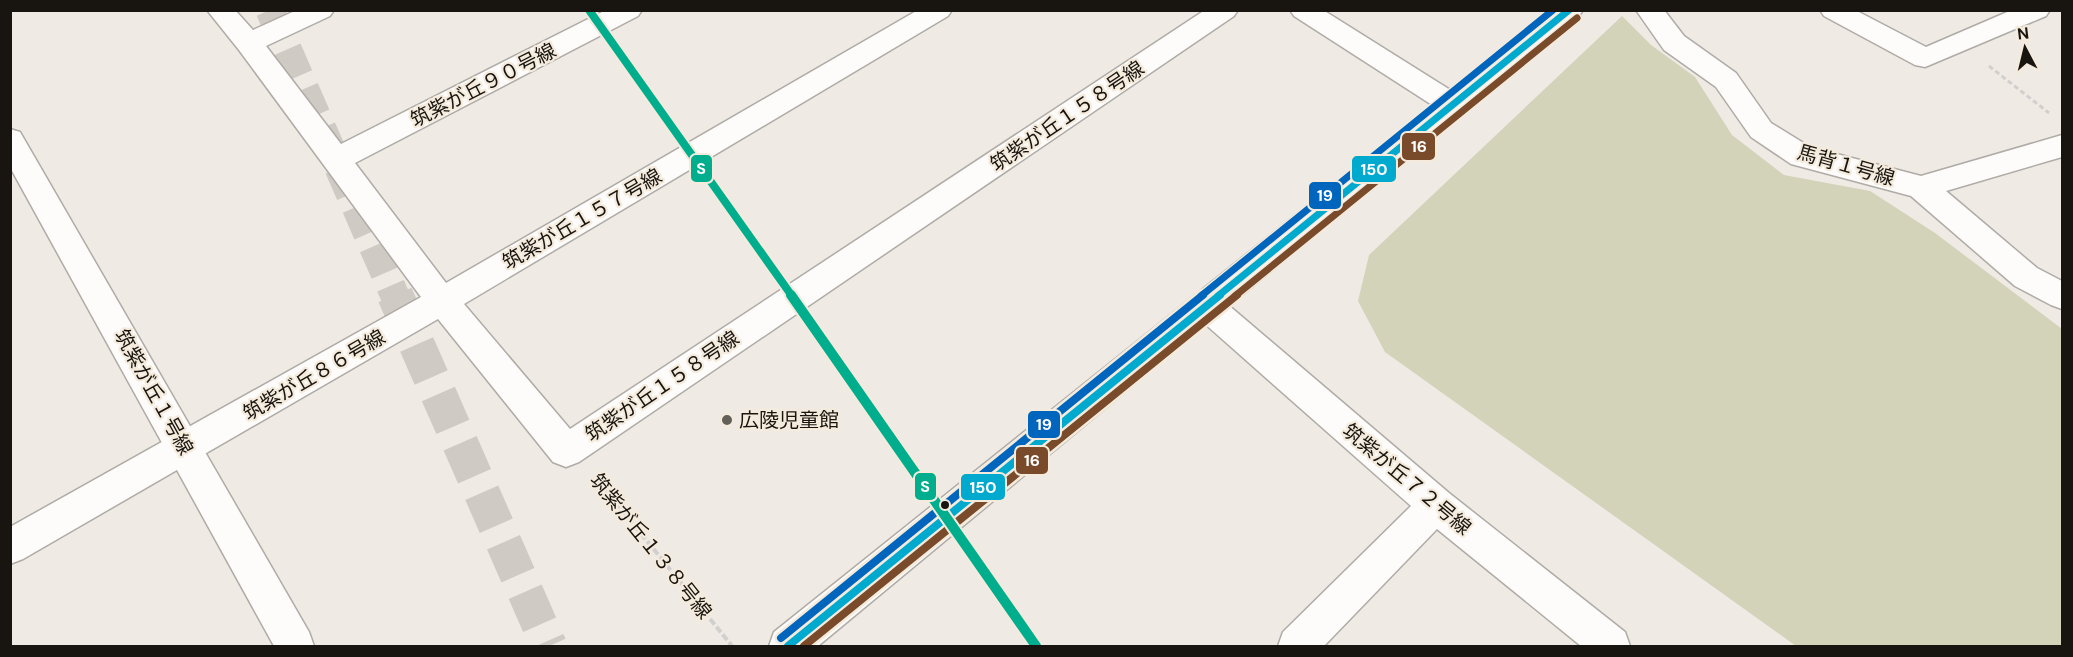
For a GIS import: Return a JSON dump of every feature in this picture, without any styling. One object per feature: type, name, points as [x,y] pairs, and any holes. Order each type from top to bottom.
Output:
[{"type":"street","name":"筑紫が丘１５８号線","points":[[219,10],[249,44],[442,301],[566,451],[1225,10]]},
{"type":"street","points":[[249,44],[321,10]]},
{"type":"street","name":"筑紫が丘９０号線","points":[[336,160],[629,10]]},
{"type":"street","name":"筑紫が丘１５７号線","points":[[442,301],[939,10]]},
{"type":"street","points":[[1303,10],[1453,105]]},
{"type":"street","points":[[788,646],[1208,307],[1570,10]]},
{"type":"street","name":"馬背１号線","points":[[1649,10],[1674,43],[1726,80],[1761,130],[1801,156],[1921,187],[2026,277],[2062,296]]},
{"type":"street","points":[[1833,10],[1925,58],[2037,10]]},
{"type":"street","name":"筑紫が丘１号線","points":[[10,139],[295,646]]},
{"type":"street","name":"馬背１号線","points":[[1921,187],[2062,146]]},
{"type":"street","name":"筑紫が丘８６号線","points":[[10,547],[186,449],[442,301]]},
{"type":"street","name":"筑紫が丘７２号線","points":[[1208,307],[1436,505],[1611,646]]},
{"type":"street","points":[[1297,646],[1436,505]]},
{"type":"path","points":[[1960,44],[2053,117]]},
{"type":"path","name":"筑紫が丘１３８号線","points":[[566,451],[585,464],[732,646]]},
{"type":"green space","points":[[1622,16],[1651,45],[1695,77],[1732,135],[1784,175],[1870,191],[1935,233],[2062,329],[2062,646],[1796,646],[1385,352],[1358,301],[1369,255]]},
{"type":"tunnel","points":[[270,10],[395,296]]},
{"type":"tunnel","points":[[395,295],[549,646]]},
{"type":"transit line","name":"S","points":[[589,10],[859,391],[1036,646]]},
{"type":"transit line","name":"19","points":[[781,638],[1553,10]]},
{"type":"transit line","name":"150","points":[[788,646],[1569,10]]},
{"type":"transit line","name":"16","points":[[804,646],[1577,18]]},
{"type":"place","name":"広陵児童館","points":[[727,420]]}]
